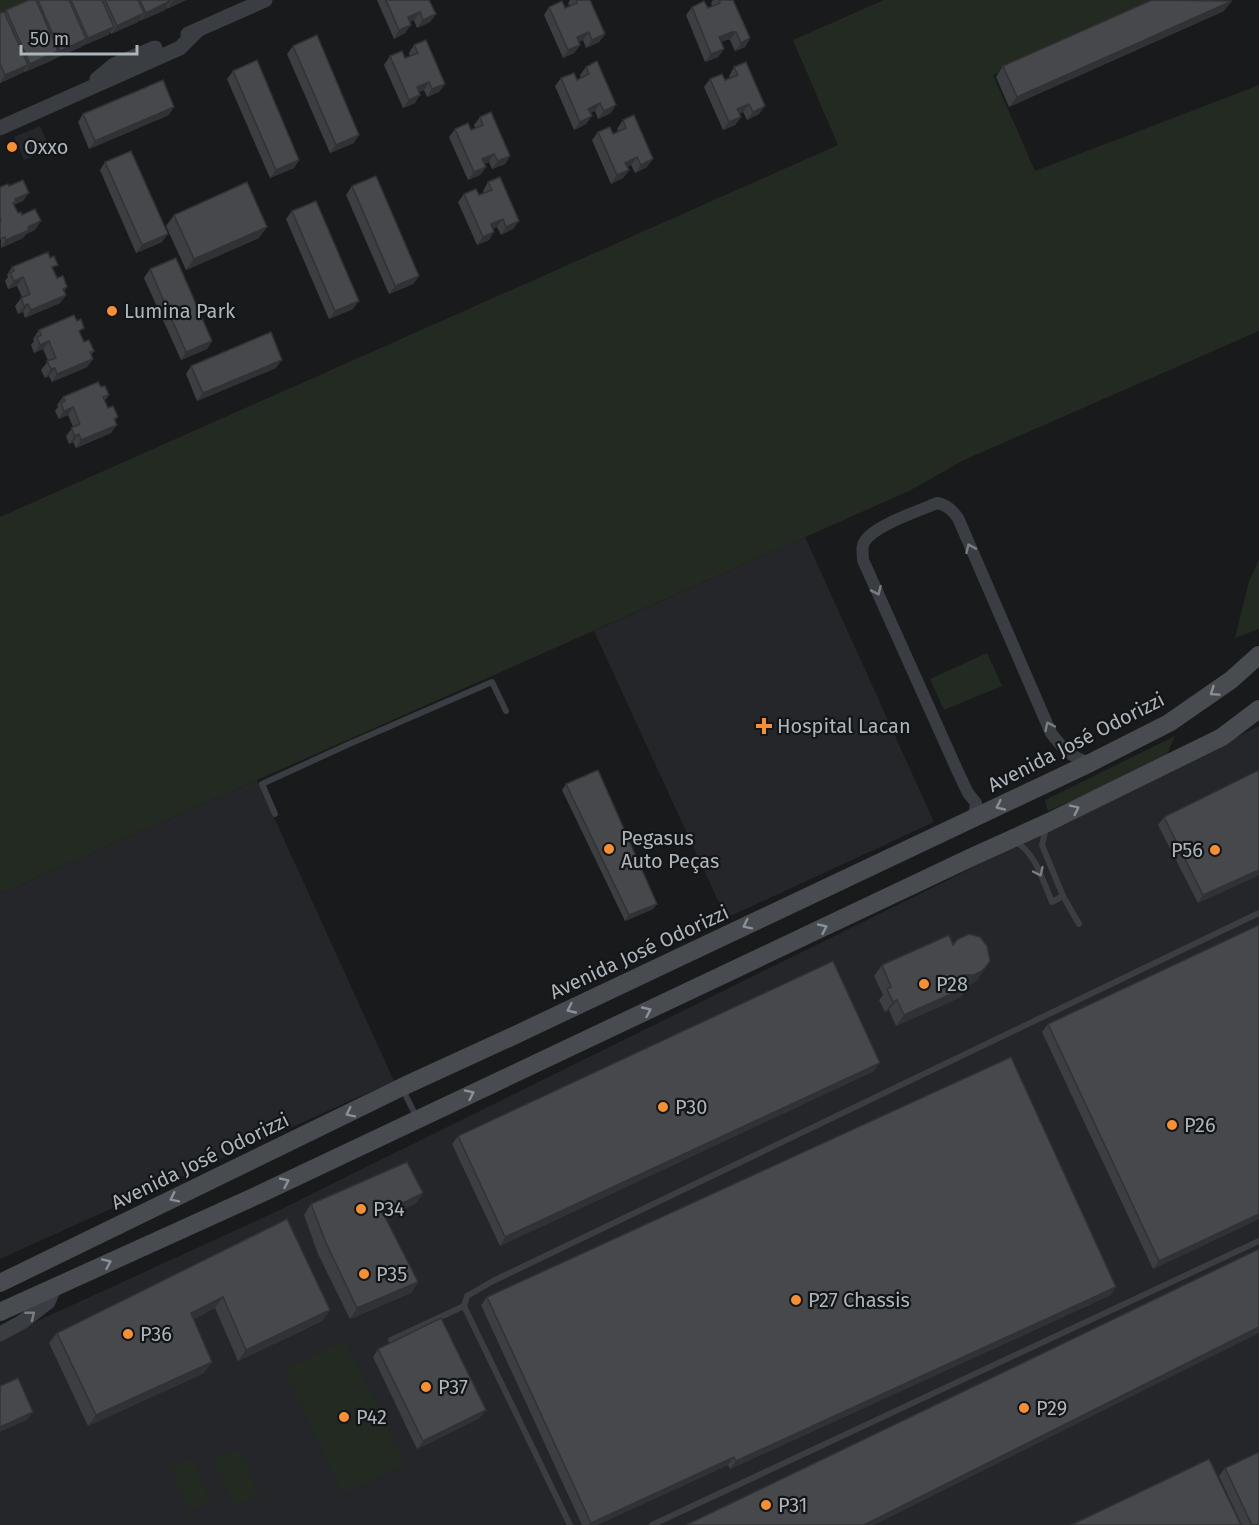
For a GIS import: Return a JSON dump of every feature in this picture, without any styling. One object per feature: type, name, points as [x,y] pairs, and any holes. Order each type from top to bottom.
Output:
[{"type":"main road","name":"Avenida José Odorizzi","points":[[0,1283],[402,1087],[1090,763],[1169,723],[1231,680],[1259,655]]},
{"type":"main road","points":[[0,1312],[270,1189],[1048,822],[1222,737],[1259,709]]},
{"type":"street","points":[[0,128],[180,48],[202,27],[265,0]]},
{"type":"street","points":[[78,93],[114,65],[197,31]]},
{"type":"street","points":[[974,818],[976,803],[968,793],[958,772],[863,560],[864,542],[877,529],[937,503],[944,504],[951,509],[962,529],[1051,733],[1064,750],[1075,758],[1090,763]]},
{"type":"street","name":"Avenida José Odorizzi","points":[[0,1277],[26,1271]]},
{"type":"street","points":[[0,1334],[22,1322],[48,1302],[54,1288]]},
{"type":"lane","points":[[275,814],[262,784],[347,745],[492,682],[506,711]]},
{"type":"lane","points":[[1048,822],[1042,845],[1063,896],[1079,924]]},
{"type":"lane","points":[[1011,839],[1029,852],[1052,902],[1063,896]]},
{"type":"lane","points":[[1029,852],[1042,845]]},
{"type":"lane","points":[[391,1340],[464,1306],[468,1296],[493,1281],[1259,913]]},
{"type":"lane","points":[[402,1087],[417,1119]]},
{"type":"lane","points":[[652,1525],[1259,1241]]},
{"type":"lane","points":[[464,1306],[570,1525]]},
{"type":"shaded area","points":[[0,0],[32,0],[0,15]]},
{"type":"shaded area","points":[[884,0],[1164,0],[993,75],[1035,171],[1259,85],[1259,331],[964,460],[909,491],[0,894],[0,517],[838,145],[793,40]]},
{"type":"shaded area","points":[[40,126],[50,149],[24,160],[14,137]]},
{"type":"shaded area","name":"Hospital Lacan","points":[[805,537],[934,822],[726,918],[594,631]]},
{"type":"shaded area","points":[[1259,560],[1259,629],[1235,638],[1249,581]]},
{"type":"shaded area","points":[[987,653],[1002,686],[944,710],[930,679]]},
{"type":"shaded area","points":[[1259,726],[1259,1525],[0,1525],[0,1338],[269,1215]]},
{"type":"shaded area","points":[[1175,736],[1165,759],[1048,811],[1045,800]]},
{"type":"shaded area","points":[[257,780],[394,1081],[0,1259],[0,894]]},
{"type":"shaded area","name":"P42","points":[[345,1340],[405,1465],[343,1494],[284,1369]]},
{"type":"shaded area","points":[[238,1448],[259,1495],[234,1506],[213,1459]]},
{"type":"shaded area","points":[[191,1457],[211,1502],[190,1511],[170,1467]]},
{"type":"building","points":[[29,0],[36,0],[58,51],[30,64],[6,10]]},
{"type":"building","points":[[38,0],[69,0],[86,39],[60,51]]},
{"type":"building","points":[[71,0],[102,0],[114,27],[88,38]]},
{"type":"building","points":[[105,0],[138,0],[144,13],[117,26]]},
{"type":"building","points":[[140,0],[170,0],[170,1],[146,13]]},
{"type":"building","points":[[386,0],[429,0],[436,14],[423,20],[420,12],[408,17],[411,25],[399,30]]},
{"type":"building","points":[[576,0],[590,0],[605,34],[592,40],[589,32],[577,37],[580,45],[568,50],[549,7],[562,1],[565,8],[577,3]]},
{"type":"building","points":[[719,0],[733,0],[750,38],[741,43],[736,32],[719,37],[724,49],[711,54],[692,7],[704,1],[708,8],[720,3]]},
{"type":"building","points":[[1152,0],[1232,1],[1017,97],[1003,66]]},
{"type":"building","points":[[4,12],[28,65],[5,75],[0,64],[0,13]]},
{"type":"building","points":[[317,35],[359,135],[336,145],[293,46]]},
{"type":"building","points":[[426,40],[445,84],[432,89],[429,82],[417,87],[420,95],[409,100],[390,56],[402,51],[405,58],[418,53],[414,45]]},
{"type":"building","points":[[257,60],[299,160],[276,170],[233,71]]},
{"type":"building","points":[[597,61],[616,105],[604,111],[600,103],[588,109],[592,116],[580,122],[561,78],[574,73],[577,80],[589,74],[586,67]]},
{"type":"building","points":[[746,62],[765,106],[753,112],[749,104],[737,109],[741,117],[729,122],[710,79],[722,74],[725,80],[738,75],[734,67]]},
{"type":"building","points":[[163,80],[174,107],[95,141],[83,114]]},
{"type":"building","points":[[491,112],[510,156],[498,161],[494,154],[482,159],[486,167],[474,172],[455,129],[468,123],[471,130],[483,125],[480,117]]},
{"type":"building","points":[[634,115],[653,159],[641,165],[637,157],[625,163],[629,170],[617,175],[598,132],[610,127],[613,134],[626,128],[623,120]]},
{"type":"building","points":[[131,151],[168,234],[142,245],[105,162]]},
{"type":"building","points":[[376,176],[419,276],[395,286],[352,186]]},
{"type":"building","points":[[500,177],[519,221],[506,227],[503,219],[491,224],[494,232],[483,237],[464,194],[476,189],[479,195],[492,190],[488,182]]},
{"type":"building","points":[[23,180],[29,193],[15,199],[16,202],[13,203],[18,213],[21,212],[22,215],[35,209],[41,221],[28,227],[29,230],[6,240],[5,237],[0,239],[0,187]]},
{"type":"building","points":[[247,182],[267,227],[194,259],[174,215]]},
{"type":"building","points":[[316,201],[359,301],[335,311],[292,211]]},
{"type":"building","points":[[48,252],[50,258],[54,256],[58,265],[52,267],[57,278],[63,276],[67,287],[63,289],[66,295],[31,310],[28,304],[24,306],[21,298],[30,294],[23,277],[14,281],[10,273],[14,271],[12,267]]},
{"type":"building","points":[[176,258],[212,341],[186,352],[150,269]]},
{"type":"building","points":[[74,315],[77,321],[81,319],[84,328],[79,331],[84,342],[89,340],[94,351],[90,352],[93,359],[57,374],[55,368],[51,369],[47,361],[56,358],[49,341],[40,345],[37,337],[41,335],[39,330]]},
{"type":"building","points":[[271,332],[282,360],[203,393],[191,366]]},
{"type":"building","points":[[98,382],[101,387],[105,386],[109,395],[103,397],[108,408],[113,406],[118,417],[114,419],[117,425],[81,440],[79,434],[75,436],[71,428],[80,424],[73,407],[64,411],[61,403],[65,401],[63,397]]},
{"type":"building","name":"Pegasus Auto Peças","points":[[598,770],[657,904],[629,915],[566,784]]},
{"type":"building","name":"P56","points":[[1259,770],[1259,870],[1203,895],[1164,817]]},
{"type":"building","name":"P26","points":[[1259,925],[1259,1214],[1159,1261],[1048,1024]]},
{"type":"building","name":"P28","points":[[969,934],[980,937],[987,946],[990,961],[985,968],[974,975],[964,975],[969,986],[904,1015],[897,1000],[893,1002],[887,989],[891,987],[882,965],[949,935],[953,945],[958,939]]},
{"type":"building","name":"P30","points":[[833,961],[880,1063],[505,1237],[458,1136]]},
{"type":"building","name":"P27 Chassis","points":[[1011,1057],[1116,1287],[736,1461],[734,1457],[591,1523],[487,1297]]},
{"type":"building","points":[[407,1162],[423,1193],[383,1213],[418,1282],[357,1308],[326,1243],[311,1204]]},
{"type":"building","name":"P36","points":[[287,1219],[330,1310],[246,1350],[223,1297],[191,1313],[212,1362],[96,1415],[57,1333]]},
{"type":"building","name":"P29","points":[[1259,1249],[1259,1327],[864,1525],[686,1525]]},
{"type":"building","name":"P37","points":[[441,1318],[486,1410],[423,1441],[378,1349]]},
{"type":"building","points":[[18,1378],[33,1412],[0,1427],[0,1386]]},
{"type":"building","points":[[1259,1452],[1259,1525],[1252,1525],[1225,1468]]},
{"type":"building","points":[[1209,1459],[1241,1525],[1071,1525]]},
{"type":"place","name":"Oxxo","points":[[12,147]]},
{"type":"place","name":"Lumina Park","points":[[112,311]]},
{"type":"place","name":"Hospital Lacan","points":[[764,726]]},
{"type":"place","name":"Pegasus Auto Peças","points":[[609,849]]},
{"type":"place","name":"P56","points":[[1215,850]]},
{"type":"place","name":"P28","points":[[924,984]]},
{"type":"place","name":"P30","points":[[663,1107]]},
{"type":"place","name":"P26","points":[[1172,1125]]},
{"type":"place","name":"P34","points":[[361,1209]]},
{"type":"place","name":"P35","points":[[364,1274]]},
{"type":"place","name":"P27 Chassis","points":[[796,1300]]},
{"type":"place","name":"P36","points":[[128,1334]]},
{"type":"place","name":"P37","points":[[426,1387]]},
{"type":"place","name":"P29","points":[[1024,1408]]},
{"type":"place","name":"P42","points":[[344,1417]]},
{"type":"place","name":"P31","points":[[766,1505]]}]
